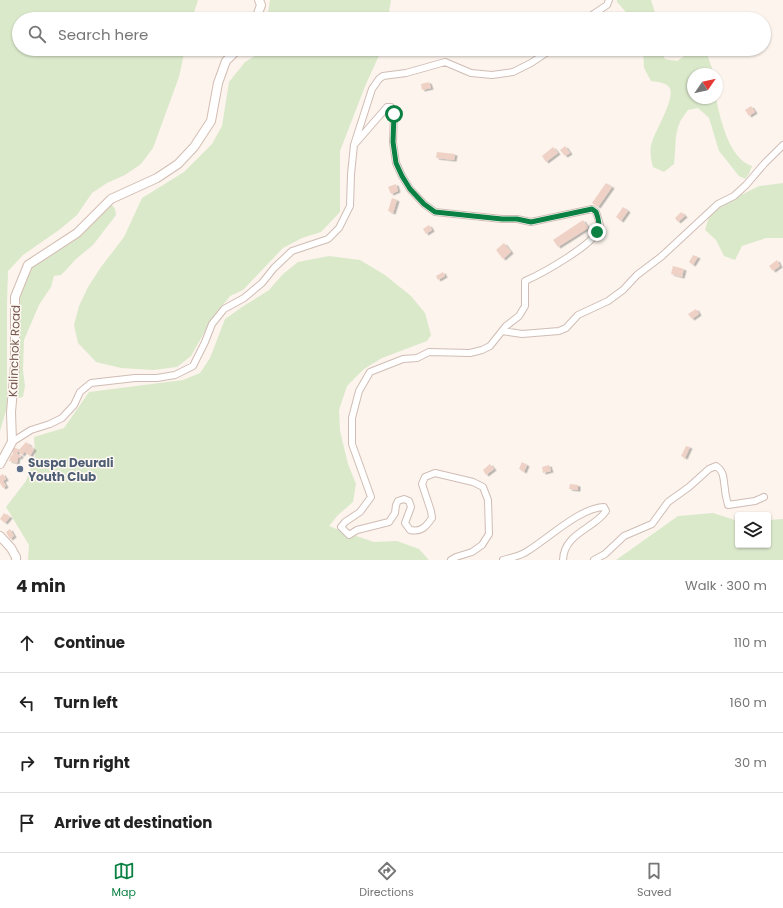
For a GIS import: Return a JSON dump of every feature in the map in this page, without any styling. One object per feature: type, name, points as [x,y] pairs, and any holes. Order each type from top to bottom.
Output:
[{"type":"street","points":[[258,12],[261,5],[259,0]]},
{"type":"street","points":[[596,12],[607,5],[609,0]]},
{"type":"street","name":"Kalinchok Road","points":[[12,442],[11,412],[15,366],[15,297],[28,266],[77,233],[111,199],[157,178],[178,164],[194,147],[210,121],[218,83],[226,61],[231,56]]},
{"type":"street","points":[[0,464],[12,442],[31,430],[50,424],[62,418],[74,405],[80,392],[91,383],[135,378],[157,378],[175,375],[193,366],[212,324],[224,309],[244,298],[262,283],[274,268],[292,251],[328,239],[339,228],[350,206],[354,145],[372,89],[376,82],[383,76],[406,74],[445,62],[471,73],[492,75],[513,72],[532,63],[542,56]]},
{"type":"street","points":[[354,145],[387,107],[391,107],[394,114],[393,142],[396,163],[410,189],[424,204],[435,212],[502,219],[517,219],[531,222],[592,209],[596,212],[600,226],[597,232],[583,246],[565,260],[543,273],[525,281],[525,306],[519,316],[502,331],[497,340],[490,346],[470,353],[429,352],[417,358],[403,359],[370,372],[360,391],[352,418],[352,444],[371,497],[360,512],[345,522],[341,527],[349,534],[357,530],[389,522],[395,513],[398,501],[404,499],[408,501],[411,507],[405,523],[410,530],[418,531],[426,527],[432,518],[422,484],[425,477],[435,473],[473,482],[483,487],[488,500],[490,534],[482,545],[472,552],[451,560]]},
{"type":"street","points":[[502,331],[522,334],[559,331],[566,328],[578,315],[608,301],[623,290],[637,275],[662,256],[718,204],[734,196],[742,189],[783,145]]},
{"type":"street","points":[[594,560],[605,554],[624,536],[652,524],[668,502],[716,466],[721,469],[725,478],[724,489],[728,505],[755,501],[764,498]]},
{"type":"street","points":[[503,560],[524,554],[544,541],[562,526],[577,517],[589,510],[604,507],[606,511],[604,515],[580,531],[571,542],[564,554],[564,560]]},
{"type":"street","points":[[0,536],[11,548],[16,560]]},
{"type":"green space","points":[[0,0],[198,0],[194,12],[12,12],[12,56],[184,56],[179,77],[153,148],[141,164],[125,175],[107,183],[92,193],[77,215],[59,230],[23,255],[8,271],[7,407],[0,431]]},
{"type":"green space","points":[[270,0],[391,0],[389,12],[268,12]]},
{"type":"green space","points":[[617,0],[651,0],[655,12],[626,12]]},
{"type":"green space","points":[[255,56],[379,56],[366,84],[340,151],[340,212],[321,232],[302,238],[283,248],[243,290],[230,296],[212,319],[191,356],[177,367],[153,370],[121,368],[96,362],[78,343],[74,325],[79,306],[88,287],[124,237],[142,198],[184,172],[212,144],[222,126],[229,82],[245,62]]},
{"type":"green space","points":[[643,56],[664,56],[665,59],[677,61],[684,56],[708,56],[712,68],[687,68],[687,104],[717,104],[723,126],[732,147],[744,162],[752,166],[745,179],[739,176],[719,151],[709,118],[698,108],[688,110],[680,122],[676,137],[674,164],[664,172],[653,167],[651,145],[665,114],[671,91],[665,84],[651,81],[644,68]]},
{"type":"green space","points":[[783,183],[783,238],[766,238],[742,246],[735,260],[724,256],[716,240],[705,230],[709,217],[718,208],[759,186]]},
{"type":"green space","points":[[112,205],[115,209],[116,215],[93,245],[76,259],[61,275],[54,276],[51,287],[39,305],[24,340],[23,370],[25,386],[23,397],[18,398],[17,307],[28,268],[107,206]]},
{"type":"green space","points":[[329,256],[360,260],[385,275],[411,296],[425,313],[431,335],[427,341],[382,358],[364,369],[347,386],[339,410],[340,431],[348,464],[356,484],[353,502],[338,515],[329,526],[374,542],[397,541],[419,549],[429,560],[28,560],[29,545],[6,507],[26,481],[35,456],[34,437],[64,428],[89,392],[183,380],[200,373],[210,358],[225,319],[269,290],[283,274],[298,262]]},
{"type":"green space","points":[[713,513],[735,520],[735,548],[771,548],[771,520],[783,519],[783,560],[616,560],[678,516]]},
{"type":"building","points":[[429,82],[431,88],[422,90],[421,84]]},
{"type":"building","points":[[751,106],[755,112],[749,116],[745,110]]},
{"type":"building","points":[[565,146],[570,153],[565,156],[560,150]]},
{"type":"building","points":[[553,147],[558,153],[546,162],[542,156]]},
{"type":"building","points":[[437,152],[455,154],[454,160],[436,158]]},
{"type":"building","points":[[606,183],[612,187],[598,207],[592,203]]},
{"type":"building","points":[[396,184],[398,191],[391,194],[388,187]]},
{"type":"building","points":[[392,198],[397,200],[393,213],[388,211]]},
{"type":"building","points":[[623,207],[628,211],[621,221],[616,217]]},
{"type":"building","points":[[681,212],[685,216],[678,222],[675,218]]},
{"type":"building","points":[[583,220],[588,228],[558,247],[553,240]]},
{"type":"building","points":[[429,225],[432,230],[426,234],[423,229]]},
{"type":"building","points":[[504,243],[511,252],[503,259],[496,250]]},
{"type":"building","points":[[693,255],[698,257],[693,265],[689,262]]},
{"type":"building","points":[[777,260],[780,266],[773,271],[769,266]]},
{"type":"building","points":[[673,266],[684,269],[682,277],[671,274]]},
{"type":"building","points":[[443,272],[445,276],[438,280],[436,276]]},
{"type":"building","points":[[696,309],[699,314],[692,319],[688,314]]},
{"type":"building","points":[[26,442],[30,445],[22,455],[18,451]]},
{"type":"building","points":[[30,446],[34,449],[30,456],[25,452]]},
{"type":"building","points":[[686,446],[690,447],[685,458],[681,456]]},
{"type":"building","points":[[12,447],[18,449],[17,454],[21,455],[20,458],[12,455],[13,452],[10,451]]},
{"type":"building","points":[[11,455],[18,457],[17,463],[9,461]]},
{"type":"building","points":[[522,462],[527,465],[524,472],[519,469]]},
{"type":"building","points":[[490,464],[494,469],[486,475],[483,470]]},
{"type":"building","points":[[549,465],[551,471],[543,473],[542,467]]},
{"type":"building","points":[[3,474],[6,479],[3,481],[6,486],[3,488],[0,483],[0,476]]},
{"type":"building","points":[[570,484],[578,485],[578,490],[569,489]]},
{"type":"building","points":[[4,513],[10,517],[5,523],[0,519]]},
{"type":"building","points":[[10,529],[14,536],[10,539],[6,532]]},
{"type":"place","name":"Suspa Deurali Youth Club","points":[[20,469]]},
{"type":"route","points":[[394,114],[393,142],[396,163],[410,189],[424,204],[435,212],[502,219],[517,219],[531,222],[592,209],[596,212],[600,226],[597,232]]}]
